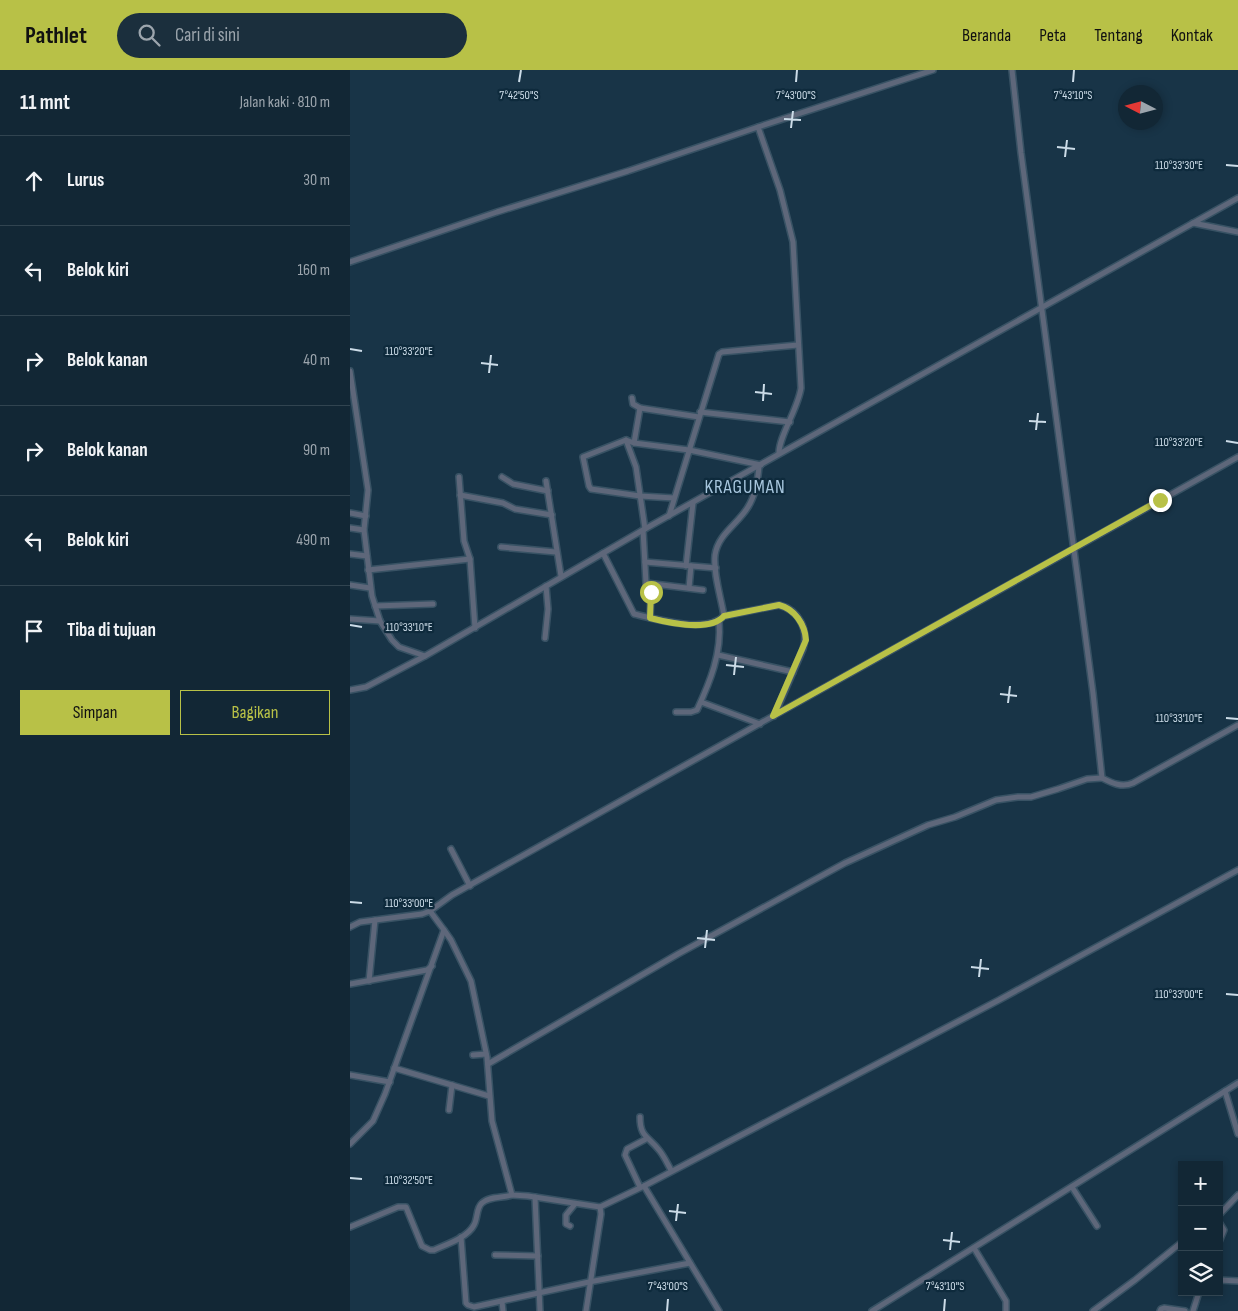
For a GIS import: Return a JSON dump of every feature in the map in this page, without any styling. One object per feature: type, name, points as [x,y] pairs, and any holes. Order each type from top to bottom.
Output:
[{"type":"street","points":[[350,262],[497,212],[628,172],[933,70]]},
{"type":"street","points":[[1012,70],[1093,693],[1102,778]]},
{"type":"street","points":[[758,127],[780,190],[793,242],[801,388],[799,402],[780,445],[779,453]]},
{"type":"street","points":[[350,690],[366,687],[425,656],[561,576],[779,453],[1238,198]]},
{"type":"street","points":[[1193,223],[1237,232]]},
{"type":"street","points":[[669,516],[719,354],[722,352],[798,345]]},
{"type":"street","points":[[350,371],[368,490],[364,530],[370,588],[384,630],[399,647],[425,656]]},
{"type":"street","points":[[632,398],[633,404],[640,408],[790,422]]},
{"type":"street","points":[[634,443],[640,408]]},
{"type":"street","points":[[674,498],[640,496],[591,489],[582,460],[585,454],[626,440],[634,443],[689,450],[760,465]]},
{"type":"street","points":[[626,440],[636,467],[640,496],[644,530],[646,587],[651,592],[650,618]]},
{"type":"street","points":[[350,927],[360,922],[422,914],[430,911],[452,895],[1238,457]]},
{"type":"street","points":[[724,616],[715,554],[723,536],[748,507],[754,493],[760,465]]},
{"type":"street","points":[[459,477],[464,541],[470,558],[475,628]]},
{"type":"street","points":[[502,477],[513,484],[548,491]]},
{"type":"street","points":[[546,481],[561,576]]},
{"type":"street","points":[[460,494],[503,503],[515,509],[552,515]]},
{"type":"street","points":[[689,588],[688,566],[693,502]]},
{"type":"street","points":[[350,513],[366,516]]},
{"type":"street","points":[[350,528],[364,530]]},
{"type":"street","points":[[501,547],[556,552]]},
{"type":"street","points":[[603,553],[634,614],[674,624],[690,625],[719,621],[724,616],[779,605],[792,612],[800,620],[805,631],[806,640],[773,716]]},
{"type":"street","points":[[350,554],[367,556]]},
{"type":"street","points":[[368,570],[470,558]]},
{"type":"street","points":[[645,562],[716,568]]},
{"type":"street","points":[[646,583],[703,590]]},
{"type":"street","points":[[350,585],[370,588]]},
{"type":"street","points":[[545,638],[548,609],[546,586]]},
{"type":"street","points":[[376,606],[433,604]]},
{"type":"street","points":[[350,619],[380,621]]},
{"type":"street","points":[[676,712],[695,711],[701,702],[718,655],[720,643],[719,621]]},
{"type":"street","points":[[718,655],[793,672]]},
{"type":"street","points":[[701,702],[760,724]]},
{"type":"street","points":[[488,1064],[678,954],[845,863],[928,825],[955,817],[985,804],[1018,796],[1031,796],[1087,779],[1102,778],[1127,786],[1238,725]]},
{"type":"street","points":[[451,849],[470,886]]},
{"type":"street","points":[[350,1227],[403,1206],[409,1211],[422,1246],[425,1249],[434,1250],[461,1237],[474,1226],[479,1207],[482,1202],[489,1199],[512,1195],[600,1207],[999,1000],[1238,870]]},
{"type":"street","points":[[430,911],[444,930],[468,972],[488,1064],[492,1120],[512,1195]]},
{"type":"street","points":[[369,981],[375,920]]},
{"type":"street","points":[[350,1144],[373,1121],[390,1082],[444,930]]},
{"type":"street","points":[[350,984],[427,970],[432,966]]},
{"type":"street","points":[[473,1055],[486,1054]]},
{"type":"street","points":[[394,1068],[489,1096]]},
{"type":"street","points":[[350,1075],[390,1082]]},
{"type":"street","points":[[872,1311],[1238,1083]]},
{"type":"street","points":[[449,1110],[452,1085]]},
{"type":"street","points":[[1225,1091],[1238,1134]]},
{"type":"street","points":[[640,1117],[641,1127],[646,1138],[663,1154],[671,1170]]},
{"type":"street","points":[[646,1138],[627,1149],[624,1155],[719,1311]]},
{"type":"street","points":[[1072,1187],[1097,1226]]},
{"type":"street","points":[[1223,1211],[1238,1195]]},
{"type":"street","points":[[535,1197],[540,1311]]},
{"type":"street","points":[[570,1226],[566,1224],[566,1215],[575,1204]]},
{"type":"street","points":[[586,1311],[600,1207]]},
{"type":"street","points":[[461,1237],[466,1303],[474,1307],[589,1282],[690,1263]]},
{"type":"street","points":[[1093,1311],[1178,1245]]},
{"type":"street","points":[[974,1248],[1006,1301],[1006,1311]]},
{"type":"street","points":[[495,1255],[538,1256]]},
{"type":"street","points":[[1223,1280],[1238,1280]]},
{"type":"street","points":[[1193,1311],[1198,1296]]},
{"type":"street","points":[[502,1302],[503,1311]]},
{"type":"street","points":[[1160,1311],[1164,1308],[1185,1311]]},
{"type":"district","name":"KRAGUMAN","points":[[745,487]]},
{"type":"route","points":[[651,592],[650,618],[674,624],[690,625],[719,621],[724,616],[779,605],[785,607],[800,620],[805,631],[806,640],[773,716],[1160,500]]}]
